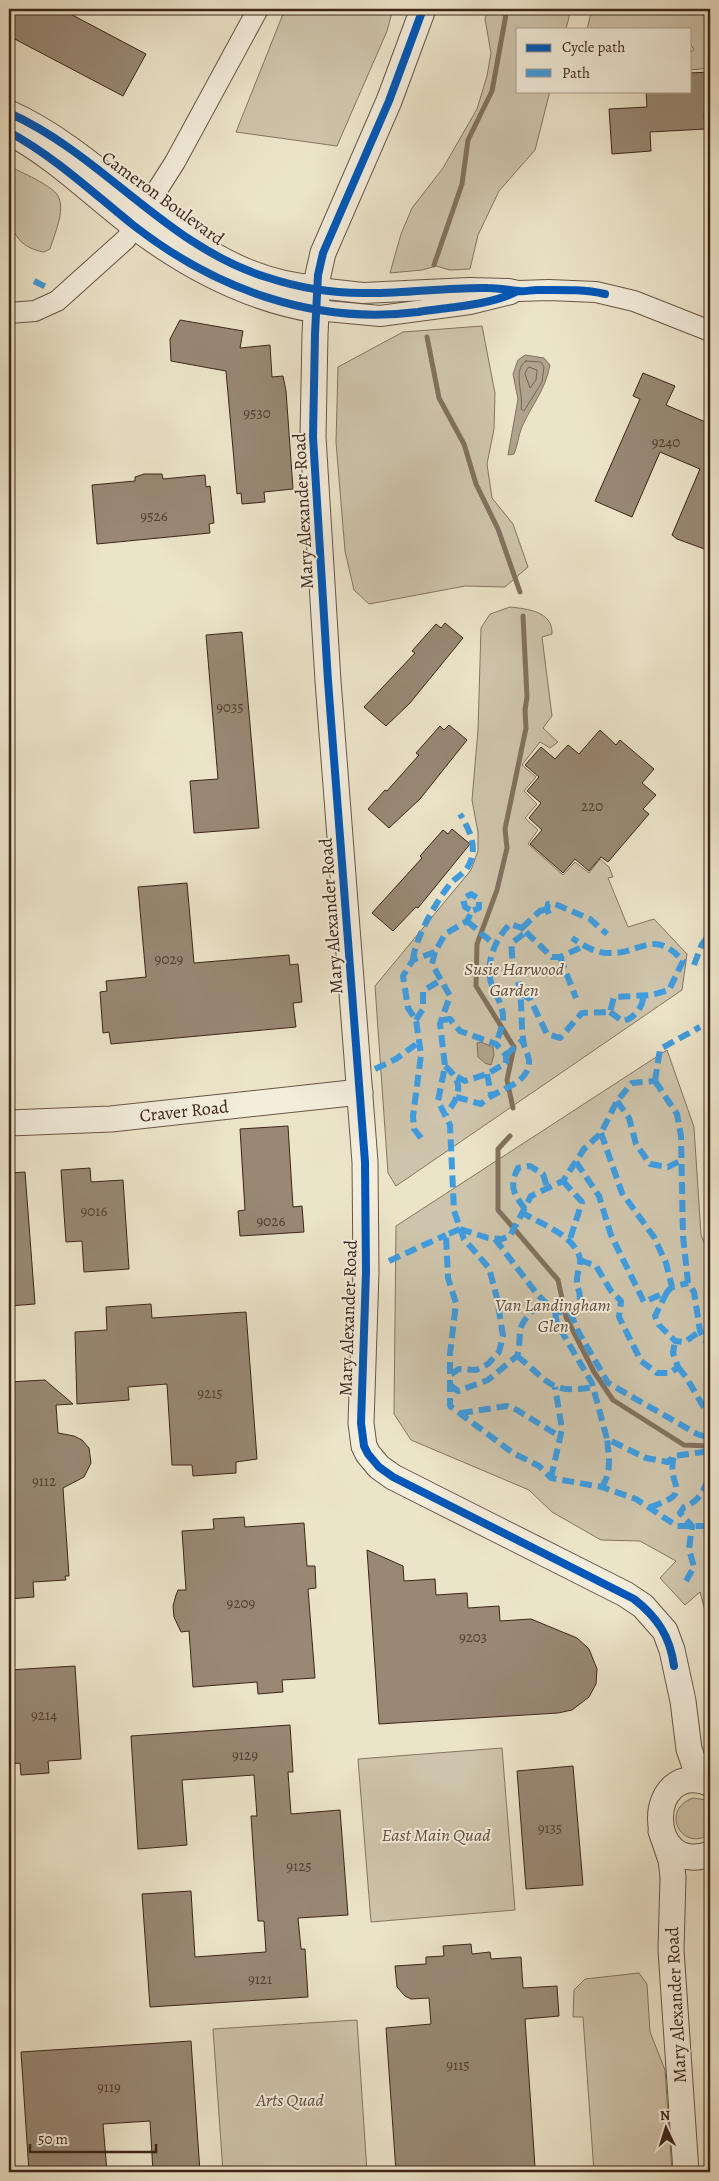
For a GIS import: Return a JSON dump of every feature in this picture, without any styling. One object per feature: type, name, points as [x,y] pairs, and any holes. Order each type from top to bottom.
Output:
[{"type":"street","points":[[9,314],[35,311],[58,301],[118,247],[140,217],[175,162],[258,9]]},
{"type":"street","name":"Mary Alexander Road","points":[[423,9],[389,101],[323,253],[317,299],[313,390],[315,487],[327,671],[360,1092],[366,1208],[360,1409],[362,1437],[368,1454],[379,1467],[393,1477],[634,1599],[651,1614],[665,1631],[672,1650],[683,1701],[689,1749],[698,1775],[708,1782]]},
{"type":"street","name":"Cameron Boulevard","points":[[9,113],[32,124],[80,156],[184,260],[219,280],[268,298],[317,299],[366,316],[482,302],[518,291],[572,290],[614,296],[664,311],[710,330]]},
{"type":"street","name":"Cameron Boulevard","points":[[9,132],[140,217]]},
{"type":"street","name":"Craver Road","points":[[9,1123],[110,1119],[360,1092]]},
{"type":"street","name":"Mary Alexander Road","points":[[674,1666],[671,1708],[675,1776],[673,1786],[659,1812],[661,1831],[671,1860],[674,1898],[670,1950],[686,2172]]},
{"type":"street","name":"Mary Alexander Road","points":[[667,1795],[676,1787],[687,1782],[708,1782]]},
{"type":"street","name":"Mary Alexander Road","points":[[661,1831],[667,1842],[682,1853],[694,1856],[710,1854]]},
{"type":"street","name":"Mary Alexander Road","points":[[674,1898],[677,1888],[688,1870],[710,1854]]},
{"type":"green space","points":[[285,9],[393,9],[387,31],[337,146],[236,132]]},
{"type":"green space","points":[[488,9],[571,9],[566,28],[516,28],[516,92],[550,92],[535,150],[499,191],[478,235],[470,269],[450,270],[436,266],[422,270],[390,273],[401,234],[412,208],[443,168],[477,109],[487,76],[491,53],[485,19]]},
{"type":"green space","points":[[592,9],[710,9],[710,68],[692,70],[692,51],[694,50],[692,46],[692,28],[587,28]]},
{"type":"green space","points":[[9,166],[43,183],[58,196],[61,208],[60,215],[50,249],[44,252],[30,248],[20,240],[14,230],[8,206]]},
{"type":"green space","points":[[482,326],[495,393],[494,429],[487,464],[492,498],[513,524],[528,567],[505,587],[465,586],[369,604],[354,590],[345,551],[336,442],[338,367],[403,332]]},
{"type":"green space","name":"Susie Harwood Garden","points":[[510,607],[531,610],[544,616],[551,626],[552,634],[542,637],[552,716],[543,728],[558,742],[550,748],[540,742],[522,765],[536,777],[524,791],[537,804],[525,818],[538,830],[528,844],[563,875],[575,862],[589,873],[600,859],[609,867],[613,877],[608,878],[628,927],[654,919],[687,954],[682,990],[396,1186],[388,1173],[375,986],[471,870],[478,851],[478,832],[472,800],[478,730],[481,628],[490,614]]},
{"type":"green space","name":"Van Landingham Glen","points":[[667,1050],[694,1127],[701,1235],[710,1257],[710,1630],[700,1592],[685,1605],[660,1578],[676,1561],[640,1541],[601,1540],[552,1512],[529,1490],[411,1440],[394,1414],[396,1226]]},
{"type":"green space","name":"East Main Quad","points":[[502,1748],[515,1910],[371,1922],[358,1759]]},
{"type":"green space","points":[[693,1798],[706,1800],[710,1803],[710,1834],[700,1838],[691,1838],[683,1834],[678,1828],[676,1820],[677,1811],[683,1804]]},
{"type":"green space","points":[[639,1973],[647,1984],[650,2032],[665,2070],[672,2172],[594,2172],[583,2017],[573,2017],[574,1990],[585,1979]]},
{"type":"green space","name":"Arts Quad","points":[[357,2020],[367,2172],[223,2172],[213,2029]]},
{"type":"water","points":[[525,355],[544,358],[550,365],[542,390],[522,427],[514,454],[508,455],[518,399],[513,374],[518,360]]},
{"type":"water","points":[[481,1042],[493,1047],[494,1055],[491,1065],[478,1057],[477,1043]]},
{"type":"building","points":[[9,9],[61,9],[146,54],[123,96],[9,36]]},
{"type":"building","points":[[710,72],[710,113],[704,113],[705,129],[650,132],[651,151],[612,154],[609,109],[647,107],[646,92],[692,92],[692,73]]},
{"type":"building","points":[[180,320],[243,331],[240,348],[270,345],[272,377],[283,376],[286,391],[293,489],[264,492],[265,502],[242,504],[241,493],[237,494],[226,371],[171,361],[170,339]]},
{"type":"building","points":[[643,373],[675,386],[666,405],[710,424],[710,551],[677,539],[672,535],[700,469],[660,452],[632,517],[595,501],[640,399],[633,396]]},
{"type":"building","points":[[144,474],[162,474],[163,479],[205,475],[206,487],[210,486],[214,523],[209,524],[210,533],[97,544],[92,485],[135,481],[135,477]]},
{"type":"building","points":[[445,623],[463,638],[410,703],[386,726],[364,707],[415,653],[412,651],[436,624],[441,628]]},
{"type":"building","points":[[242,632],[259,828],[194,833],[190,781],[218,779],[206,635]]},
{"type":"building","points":[[449,725],[467,740],[420,799],[389,828],[368,809],[419,755],[416,753],[440,726],[444,730]]},
{"type":"building","points":[[600,730],[616,745],[620,740],[654,769],[642,783],[656,795],[643,809],[649,814],[608,862],[601,857],[589,871],[575,859],[563,873],[530,844],[542,830],[529,818],[541,803],[527,791],[539,777],[525,765],[541,747],[555,759],[568,745],[579,754]]},
{"type":"building","points":[[452,829],[470,844],[418,908],[416,907],[393,931],[372,913],[422,858],[420,856],[443,830],[448,834]]},
{"type":"building","points":[[187,883],[194,963],[289,955],[290,965],[298,964],[302,1002],[293,1003],[296,1027],[111,1044],[109,1032],[103,1033],[100,992],[107,991],[106,981],[146,977],[138,887]]},
{"type":"building","points":[[288,1126],[293,1207],[302,1206],[304,1232],[240,1236],[238,1211],[245,1210],[240,1129]]},
{"type":"building","points":[[90,1168],[91,1182],[123,1180],[129,1269],[84,1272],[82,1241],[66,1242],[61,1170]]},
{"type":"building","points":[[25,1172],[35,1304],[9,1306],[9,1173]]},
{"type":"building","points":[[151,1304],[152,1318],[246,1312],[257,1459],[236,1462],[236,1473],[193,1476],[192,1465],[172,1465],[167,1384],[128,1387],[129,1400],[77,1404],[75,1332],[107,1330],[106,1307]]},
{"type":"building","points":[[45,1380],[73,1404],[56,1405],[58,1433],[74,1436],[82,1440],[89,1448],[91,1463],[84,1477],[63,1488],[69,1576],[65,1576],[66,1580],[33,1582],[34,1597],[9,1599],[9,1382]]},
{"type":"building","points":[[244,1517],[245,1527],[304,1523],[307,1566],[315,1566],[316,1588],[308,1589],[315,1678],[282,1680],[283,1692],[258,1694],[257,1682],[193,1687],[189,1631],[181,1632],[174,1617],[173,1606],[178,1590],[186,1590],[182,1531],[214,1529],[213,1519]]},
{"type":"building","points":[[367,1550],[403,1566],[404,1581],[435,1579],[436,1595],[467,1593],[468,1608],[499,1606],[500,1621],[531,1619],[577,1638],[589,1649],[597,1669],[596,1684],[589,1697],[572,1710],[558,1713],[379,1724]]},
{"type":"building","points":[[75,1666],[81,1759],[48,1761],[49,1773],[21,1775],[20,1763],[9,1764],[9,1670]]},
{"type":"building","points":[[290,1725],[293,1772],[288,1772],[291,1814],[340,1810],[348,1915],[298,1918],[301,1949],[305,1949],[308,1997],[150,2007],[142,1894],[191,1891],[195,1957],[266,1952],[264,1921],[258,1921],[251,1816],[257,1816],[254,1775],[182,1780],[187,1845],[138,1849],[131,1736]]},
{"type":"building","points":[[573,1766],[583,1885],[526,1889],[517,1771]]},
{"type":"building","points":[[471,1944],[472,1954],[490,1952],[491,1959],[521,1957],[523,1988],[557,1986],[559,2016],[525,2019],[535,2167],[504,2169],[504,2172],[396,2172],[386,2028],[431,2024],[429,1998],[411,1999],[405,1996],[397,1987],[395,1966],[426,1964],[426,1957],[444,1956],[443,1946]]},
{"type":"building","points":[[191,2041],[200,2172],[153,2172],[150,2121],[103,2124],[107,2172],[29,2172],[21,2052]]},
{"type":"waterway","points":[[434,265],[462,184],[468,140],[492,91],[507,9]]},
{"type":"waterway","points":[[427,337],[439,398],[464,444],[476,484],[498,529],[520,592]]},
{"type":"waterway","points":[[513,1108],[507,1080],[514,1047],[476,986],[477,944],[497,890],[507,848],[505,829],[526,728],[525,710],[527,697],[523,616]]},
{"type":"waterway","points":[[510,1136],[498,1149],[498,1210],[558,1280],[566,1317],[594,1372],[613,1400],[684,1445],[710,1446]]},
{"type":"marked path","points":[[34,281],[48,288]]},
{"type":"marked path","points":[[413,960],[418,941],[433,910],[450,884],[470,864],[473,849],[472,842],[468,828],[460,814]]},
{"type":"marked path","points":[[421,1138],[414,1129],[413,1116],[421,1055],[416,1020],[408,1008],[403,976],[413,960],[435,952],[445,934],[467,921],[472,911],[465,907],[463,899],[471,894],[479,899],[479,908],[472,911]]},
{"type":"marked path","points":[[549,914],[548,904],[555,904],[590,919],[607,934]]},
{"type":"marked path","points":[[522,928],[540,911],[547,909]]},
{"type":"marked path","points":[[467,921],[495,945]]},
{"type":"marked path","points":[[456,1097],[481,1104],[493,1095],[513,1085],[527,1071],[529,1064],[523,1039],[520,992],[512,949],[512,943],[526,932],[522,928],[510,924],[495,945],[490,962],[490,980],[503,1012],[502,1027],[496,1044]]},
{"type":"marked path","points":[[526,932],[552,957],[560,957],[584,946]]},
{"type":"marked path","points":[[694,965],[702,944],[710,934]]},
{"type":"marked path","points":[[521,994],[530,999],[547,1034],[560,1038],[582,1013],[610,1012],[614,997],[652,995],[669,990],[683,961],[673,951],[655,944],[619,953],[603,953],[589,948],[572,938]]},
{"type":"marked path","points":[[435,952],[432,964],[450,996],[440,1024],[445,1066],[438,1101],[450,1125],[454,1211],[464,1239],[489,1268],[497,1298],[503,1336],[499,1352],[488,1364],[476,1370],[459,1369],[450,1375]]},
{"type":"marked path","points":[[560,957],[576,998]]},
{"type":"marked path","points":[[416,1020],[423,1009],[423,991],[441,980]]},
{"type":"marked path","points":[[610,1012],[622,1021],[626,1020],[640,1008],[643,996]]},
{"type":"marked path","points":[[443,1020],[450,1019],[460,1031],[496,1044],[506,1055],[506,1063],[487,1074],[465,1081],[456,1076]]},
{"type":"marked path","points":[[655,1081],[660,1049],[700,1027]]},
{"type":"marked path","points":[[506,1055],[524,1039]]},
{"type":"marked path","points":[[375,1069],[396,1059],[419,1042]]},
{"type":"marked path","points":[[445,1066],[458,1083],[455,1101],[446,1114]]},
{"type":"marked path","points":[[487,1074],[491,1094]]},
{"type":"marked path","points":[[655,1081],[677,1114],[681,1136],[683,1236],[688,1283],[694,1292],[700,1331],[710,1349]]},
{"type":"marked path","points":[[460,1229],[488,1238],[502,1239],[510,1236],[531,1196],[563,1181],[584,1149],[601,1133],[617,1101],[632,1083],[655,1081]]},
{"type":"marked path","points":[[617,1101],[629,1118],[636,1144],[650,1164],[668,1167],[682,1160]]},
{"type":"marked path","points":[[601,1133],[622,1193],[654,1237],[666,1263],[672,1287],[688,1283]]},
{"type":"marked path","points":[[576,1162],[599,1196],[611,1235],[644,1302],[667,1292],[672,1287]]},
{"type":"marked path","points":[[525,1209],[515,1194],[513,1185],[518,1168],[530,1166],[543,1174],[547,1187]]},
{"type":"marked path","points":[[563,1181],[582,1202],[569,1242]]},
{"type":"marked path","points":[[495,1239],[537,1294],[555,1312],[570,1312],[579,1305],[580,1296],[577,1279],[580,1259],[577,1251],[565,1237],[523,1213]]},
{"type":"marked path","points":[[460,1229],[446,1235],[448,1278],[456,1303],[450,1354],[450,1406],[513,1453],[539,1466],[551,1478],[602,1487],[636,1499],[677,1526],[710,1526]]},
{"type":"marked path","points":[[389,1261],[446,1235]]},
{"type":"marked path","points":[[580,1260],[596,1266],[611,1291],[621,1301],[619,1317],[641,1361],[657,1373],[670,1373],[678,1367],[673,1353],[675,1341]]},
{"type":"marked path","points":[[667,1292],[655,1316],[659,1325],[675,1341],[685,1342],[700,1331]]},
{"type":"marked path","points":[[450,1385],[458,1391],[488,1380],[517,1356],[522,1325],[541,1299]]},
{"type":"marked path","points":[[555,1312],[557,1324],[592,1383],[607,1439],[646,1458],[668,1462],[674,1456],[710,1451]]},
{"type":"marked path","points":[[570,1312],[578,1331],[608,1383],[697,1434],[710,1438]]},
{"type":"marked path","points":[[517,1356],[544,1379],[558,1387],[567,1389],[594,1387]]},
{"type":"marked path","points":[[678,1367],[710,1418]]},
{"type":"marked path","points":[[551,1478],[562,1429],[555,1387]]},
{"type":"marked path","points":[[461,1413],[507,1406],[517,1410],[559,1436]]},
{"type":"marked path","points":[[602,1487],[609,1470],[607,1439]]},
{"type":"marked path","points":[[650,1507],[664,1502],[676,1492],[672,1466],[674,1456]]},
{"type":"marked path","points":[[686,1581],[694,1567],[689,1549],[692,1526],[680,1513],[684,1507],[694,1502],[700,1495],[710,1476]]},
{"type":"cycle path","points":[[423,9],[389,101],[323,253],[318,275],[315,334],[313,437],[328,681],[365,1162],[366,1272],[361,1423],[364,1446],[379,1467],[393,1477],[634,1599],[656,1620],[666,1636],[674,1666]]},
{"type":"cycle path","points":[[9,113],[43,131],[75,152],[166,223],[197,244],[230,263],[278,281],[314,289],[351,293],[488,288],[520,291],[580,291],[605,294]]},
{"type":"cycle path","points":[[9,132],[42,152],[164,248],[232,284],[267,297],[303,307],[341,313],[379,315],[469,305],[494,300],[518,291]]}]
